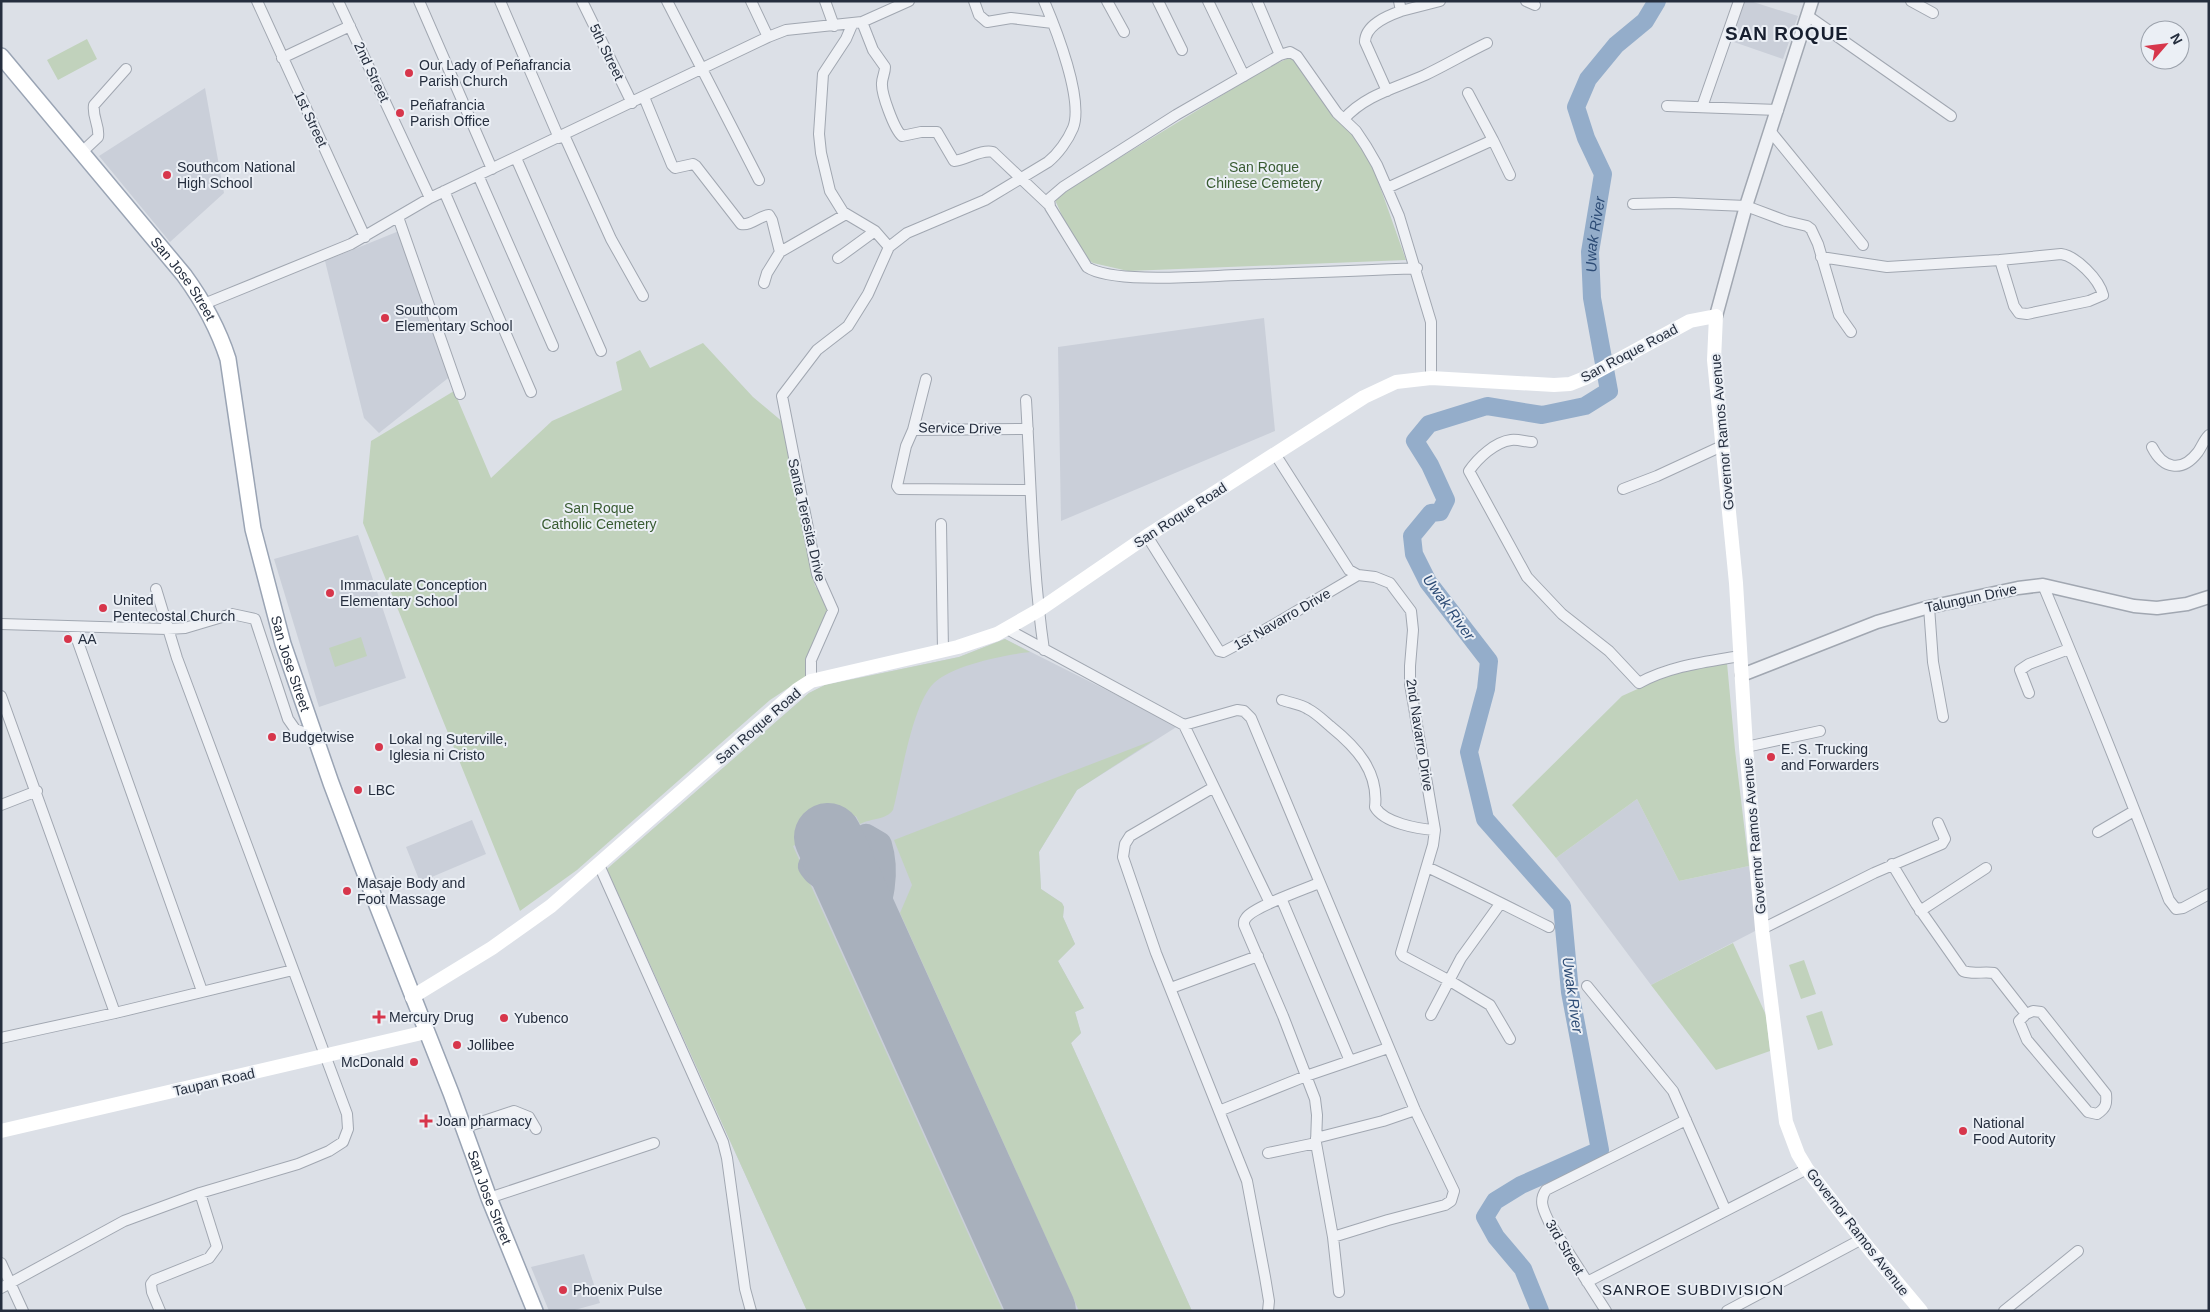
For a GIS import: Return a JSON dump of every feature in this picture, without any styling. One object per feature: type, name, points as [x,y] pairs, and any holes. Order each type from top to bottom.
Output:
[{"type":"main road","name":"San Jose Street","points":[[1,56],[184,275],[204,304],[222,340],[228,359],[253,529],[283,644],[315,737],[412,997],[464,1128],[489,1198],[535,1311]]},
{"type":"main road","name":"San Roque Road","points":[[412,997],[525,926],[599,865],[797,690],[811,682],[846,672],[943,651],[1007,629],[1039,610],[1147,536],[1381,388],[1408,380],[1431,378],[1554,385],[1570,384],[1599,371],[1690,321],[1716,316]]},
{"type":"main road","name":"Governor Ramos Avenue","points":[[1716,316],[1714,360],[1736,583],[1746,747],[1762,929],[1783,1107],[1790,1135],[1807,1169],[1920,1311]]},
{"type":"main road","name":"Taupan Road","points":[[1,1131],[426,1032]]},
{"type":"street","name":"1st Street","points":[[257,1],[365,237]]},
{"type":"street","name":"2nd Street","points":[[338,1],[430,198]]},
{"type":"street","points":[[419,1],[492,168]]},
{"type":"street","points":[[500,1],[611,239],[643,296]]},
{"type":"street","name":"5th Street","points":[[582,1],[632,103]]},
{"type":"street","points":[[666,1],[758,180]]},
{"type":"street","points":[[751,1],[768,37]]},
{"type":"street","points":[[825,1],[834,26]]},
{"type":"street","points":[[974,1],[978,15],[987,22],[1011,18],[1053,24]]},
{"type":"street","points":[[857,23],[823,74],[820,152],[830,190],[846,214],[875,231],[889,247],[907,233],[985,200],[1054,157],[1074,128],[1074,98],[1063,51],[1044,1]]},
{"type":"street","points":[[1107,1],[1124,32]]},
{"type":"street","points":[[1158,1],[1182,50]]},
{"type":"street","points":[[1208,1],[1244,76]]},
{"type":"street","points":[[1257,1],[1280,55]]},
{"type":"street","points":[[1387,91],[1365,42],[1365,34],[1400,6],[1440,1]]},
{"type":"street","points":[[1702,107],[1739,1]]},
{"type":"street","points":[[1716,316],[1746,206],[1812,1]]},
{"type":"street","points":[[1911,1],[1933,14]]},
{"type":"street","points":[[204,304],[365,237],[444,191],[768,37],[786,30],[857,23],[906,2]]},
{"type":"street","points":[[1808,16],[1950,116]]},
{"type":"street","points":[[857,23],[885,67],[882,83],[891,119],[898,132],[902,136],[922,132],[937,132],[954,162],[962,161],[988,151],[993,152],[1048,204],[1087,267],[1094,272],[1112,275],[1167,277],[1416,268]]},
{"type":"street","points":[[282,58],[350,26]]},
{"type":"street","points":[[1344,119],[1357,106],[1425,75],[1487,43]]},
{"type":"street","points":[[1048,204],[1048,200],[1063,187],[1176,115],[1280,55],[1290,52],[1297,56],[1344,119],[1356,130],[1387,188],[1399,216],[1431,322],[1431,378]]},
{"type":"street","points":[[82,152],[98,137],[98,129],[93,117],[94,105],[126,69]]},
{"type":"street","points":[[1468,93],[1510,175]]},
{"type":"street","points":[[644,97],[672,165],[680,168],[690,164],[696,166],[741,224],[746,225],[769,216],[772,220],[780,252]]},
{"type":"street","points":[[1667,106],[1778,110]]},
{"type":"street","points":[[1771,132],[1863,245]]},
{"type":"street","points":[[1387,188],[1493,140]]},
{"type":"street","points":[[516,158],[601,351]]},
{"type":"street","points":[[478,175],[553,346]]},
{"type":"street","points":[[444,191],[531,392]]},
{"type":"street","points":[[1633,204],[1674,203],[1746,206],[1786,221],[1807,226],[1816,238],[1839,315],[1851,332]]},
{"type":"street","points":[[764,283],[780,252],[846,214]]},
{"type":"street","points":[[398,217],[460,394]]},
{"type":"street","points":[[838,258],[875,231]]},
{"type":"street","name":"Santa Teresita Drive","points":[[811,682],[811,660],[833,610],[817,574],[781,401],[789,384],[817,350],[848,326],[862,306],[889,247]]},
{"type":"street","points":[[1821,257],[1887,267],[2061,254],[2070,255],[2084,268],[2098,285],[2103,295],[2089,301],[2027,314],[2019,313],[2014,306],[2000,260]]},
{"type":"street","name":"Service Drive","points":[[926,379],[912,430],[1028,429]]},
{"type":"street","points":[[1026,400],[1030,490],[1044,650]]},
{"type":"street","points":[[912,430],[906,446],[897,486],[899,489],[1030,490]]},
{"type":"street","points":[[2152,447],[2162,462],[2172,466],[2183,465],[2198,453],[2209,435]]},
{"type":"street","points":[[1532,442],[1512,440],[1494,446],[1469,471],[1527,577],[1547,600],[1610,651],[1640,683],[1655,675],[1673,669],[1740,656]]},
{"type":"street","points":[[1623,489],[1658,476],[1722,446]]},
{"type":"street","points":[[1275,454],[1338,556],[1349,570],[1358,575]]},
{"type":"street","points":[[941,524],[943,651]]},
{"type":"street","name":"1st Navarro Drive","points":[[1147,536],[1219,651],[1223,652],[1358,575]]},
{"type":"street","name":"2nd Navarro Drive","points":[[1358,575],[1375,577],[1390,584],[1411,611],[1413,630],[1410,684],[1435,830],[1427,867],[1401,953],[1450,981]]},
{"type":"street","points":[[2043,585],[2098,723],[2124,780],[2134,811],[2172,905],[2176,909],[2184,908],[2209,894]]},
{"type":"street","name":"Talungun Drive","points":[[1742,675],[1877,622],[1929,607],[2003,590],[2043,585],[2134,606],[2157,608],[2187,604],[2209,597]]},
{"type":"street","points":[[6,1286],[124,1221],[200,1193],[298,1164],[330,1151],[343,1142],[348,1129],[347,1114],[167,629],[156,589]]},
{"type":"street","points":[[1929,607],[1933,662],[1943,717]]},
{"type":"street","points":[[1,624],[73,628],[167,629],[185,628],[232,614],[255,619],[288,719],[295,729],[315,737]]},
{"type":"street","points":[[73,628],[202,991]]},
{"type":"street","points":[[1007,629],[1184,725],[1270,903]]},
{"type":"street","points":[[2029,692],[2020,670],[2029,664],[2069,649]]},
{"type":"street","points":[[1,696],[37,791],[115,1013]]},
{"type":"street","points":[[1282,700],[1307,708],[1351,742],[1363,757],[1369,770],[1376,795],[1375,807],[1379,813],[1416,828],[1435,830]]},
{"type":"street","points":[[1184,725],[1236,710],[1244,711],[1251,718],[1388,1048],[1454,1191],[1452,1201],[1445,1205],[1333,1237]]},
{"type":"street","points":[[1746,747],[1820,730]]},
{"type":"street","points":[[1214,787],[1130,836],[1125,844],[1125,865],[1156,953],[1220,1111],[1250,1195],[1269,1301],[1268,1311]]},
{"type":"street","points":[[1,805],[37,791]]},
{"type":"street","points":[[2098,832],[2134,811]]},
{"type":"street","points":[[1762,929],[1892,864],[1942,844],[1944,839],[1938,823]]},
{"type":"street","points":[[1892,864],[1920,911],[1963,972],[1972,974],[1994,973],[2026,1014]]},
{"type":"street","points":[[599,865],[723,1142],[727,1158],[745,1288],[751,1311]]},
{"type":"street","points":[[1427,867],[1549,927]]},
{"type":"street","points":[[1920,911],[1986,868]]},
{"type":"street","points":[[1319,883],[1270,903],[1248,915],[1244,920],[1244,925],[1315,1099],[1317,1115],[1316,1141],[1333,1237],[1340,1292]]},
{"type":"street","points":[[1282,898],[1350,1062]]},
{"type":"street","points":[[1432,1015],[1461,958],[1500,904]]},
{"type":"street","points":[[1171,988],[1258,956]]},
{"type":"street","points":[[1,1038],[115,1013],[293,970]]},
{"type":"street","points":[[1450,981],[1490,1005],[1510,1039]]},
{"type":"street","points":[[1587,986],[1673,1091],[1725,1209]]},
{"type":"street","points":[[2033,1011],[2041,1012],[2049,1020],[2106,1094],[2107,1103],[2105,1109],[2097,1114],[2088,1112],[2027,1040],[2019,1021],[2026,1014],[2033,1011]]},
{"type":"street","points":[[1220,1111],[1306,1076],[1388,1048]]},
{"type":"street","points":[[1268,1153],[1316,1141],[1415,1110]]},
{"type":"street","points":[[464,1128],[518,1111],[529,1117],[536,1129]]},
{"type":"street","name":"3rd Street","points":[[1606,1311],[1549,1222],[1542,1207],[1542,1196],[1546,1190],[1686,1120]]},
{"type":"street","points":[[489,1198],[654,1143]]},
{"type":"street","points":[[1587,1282],[1725,1209],[1807,1169]]},
{"type":"street","points":[[160,1311],[152,1292],[151,1284],[154,1280],[209,1258],[217,1247],[200,1193]]},
{"type":"street","points":[[1727,1311],[1862,1239]]},
{"type":"street","points":[[2004,1311],[2078,1251]]},
{"type":"street","points":[[1,1263],[6,1286],[23,1311]]},
{"type":"shaded area","points":[[1742,1],[1750,1],[1798,16],[1783,59],[1728,40]]},
{"type":"shaded area","name":"Southcom National High School","points":[[205,88],[224,193],[170,242],[99,156]]},
{"type":"shaded area","name":"Southcom Elementary School","points":[[399,231],[452,375],[379,433],[364,418],[325,261]]},
{"type":"shaded area","points":[[1264,318],[1275,431],[1061,521],[1058,347]]},
{"type":"shaded area","name":"Immaculate Conception Elementary School","points":[[358,535],[406,678],[319,707],[274,559]]},
{"type":"shaded area","points":[[1005,639],[1178,726],[1077,790],[1039,852],[1041,889],[1062,903],[1064,907],[1063,917],[1075,944],[1058,961],[1084,1008],[1075,1012],[1081,1033],[1071,1043],[1192,1311],[807,1311],[607,869],[809,693],[825,685],[959,657]]},
{"type":"shaded area","points":[[1637,799],[1679,881],[1749,866],[1757,930],[1651,985],[1556,858]]},
{"type":"shaded area","points":[[472,820],[486,854],[420,882],[406,847]]},
{"type":"shaded area","points":[[584,1254],[600,1303],[571,1311],[549,1311],[531,1267]]},
{"type":"green space","points":[[87,39],[97,59],[58,80],[47,60]]},
{"type":"green space","name":"San Roque Chinese Cemetery","points":[[1293,56],[1349,128],[1372,164],[1406,260],[1128,271],[1093,263],[1079,253],[1055,200],[1075,185],[1265,69]]},
{"type":"green space","name":"San Roque Catholic Cemetery","points":[[703,343],[753,397],[784,423],[815,586],[829,605],[828,614],[808,658],[805,677],[770,700],[577,870],[520,911],[363,523],[371,441],[454,391],[491,478],[552,421],[622,390],[616,362],[640,350],[650,368]]},
{"type":"green space","points":[[361,637],[367,656],[335,667],[329,648]]},
{"type":"green space","points":[[1005,639],[1030,652],[993,658],[953,671],[934,683],[926,693],[913,725],[893,810],[887,816],[860,824],[856,816],[793,846],[1003,1311],[807,1311],[607,869],[809,693],[825,685],[959,657]]},
{"type":"green space","points":[[1727,663],[1749,866],[1679,881],[1637,799],[1556,858],[1512,805],[1622,696],[1673,673]]},
{"type":"green space","points":[[1154,740],[1077,790],[1039,852],[1041,889],[1062,903],[1064,907],[1063,917],[1075,944],[1058,961],[1084,1008],[1075,1012],[1081,1033],[1071,1043],[1192,1311],[1079,1311],[900,913],[912,885],[894,840]]},
{"type":"green space","points":[[1733,943],[1766,1015],[1770,1051],[1716,1070],[1651,985]]},
{"type":"green space","points":[[1804,960],[1816,994],[1801,999],[1789,965]]},
{"type":"green space","points":[[1822,1011],[1833,1045],[1818,1050],[1806,1016]]},
{"type":"waterway","name":"Uwak River","points":[[1540,1311],[1523,1269],[1496,1237],[1485,1217],[1495,1201],[1521,1185],[1600,1150],[1570,992],[1562,906],[1485,819],[1469,752],[1486,689],[1489,661],[1428,582],[1414,554],[1412,536],[1431,513],[1440,512],[1446,500],[1430,465],[1415,441],[1429,424],[1487,406],[1542,415],[1585,406],[1609,391],[1592,298],[1590,252],[1603,174],[1586,138],[1576,107],[1588,79],[1616,45],[1645,21],[1657,1]]},
{"type":"taxiway","points":[[852,889],[853,849],[857,843],[866,838],[878,845],[882,866],[881,887],[870,929]]},
{"type":"taxiway","points":[[853,860],[843,854],[831,853],[820,856],[812,866],[858,903]]},
{"type":"runway","points":[[828,837],[1042,1311]]},
{"type":"place","name":"Our Lady of Peñafrancia Parish Church","points":[[409,73]]},
{"type":"place","name":"Peñafrancia Parish Office","points":[[400,113]]},
{"type":"place","name":"Southcom National High School","points":[[167,175]]},
{"type":"place","name":"Southcom Elementary School","points":[[385,318]]},
{"type":"place","name":"Immaculate Conception Elementary School","points":[[330,593]]},
{"type":"place","name":"United Pentecostal Church","points":[[103,608]]},
{"type":"place","name":"AA","points":[[68,639]]},
{"type":"place","name":"Budgetwise","points":[[272,737]]},
{"type":"place","name":"Lokal ng Suterville, Iglesia ni Cristo","points":[[379,747]]},
{"type":"place","name":"E. S. Trucking and Forwarders","points":[[1771,757]]},
{"type":"place","name":"LBC","points":[[358,790]]},
{"type":"place","name":"Masaje Body and Foot Massage","points":[[347,891]]},
{"type":"place","name":"Mercury Drug","points":[[379,1017]]},
{"type":"place","name":"Yubenco","points":[[504,1018]]},
{"type":"place","name":"Jollibee","points":[[457,1045]]},
{"type":"place","name":"McDonald","points":[[414,1062]]},
{"type":"place","name":"Joan pharmacy","points":[[426,1121]]},
{"type":"place","name":"National Food Autority","points":[[1963,1131]]},
{"type":"place","name":"Phoenix Pulse","points":[[563,1290]]},
{"type":"district","name":"SAN ROQUE","points":[[1787,33]]},
{"type":"district","name":"SANROE SUBDIVISION","points":[[1693,1289]]}]
